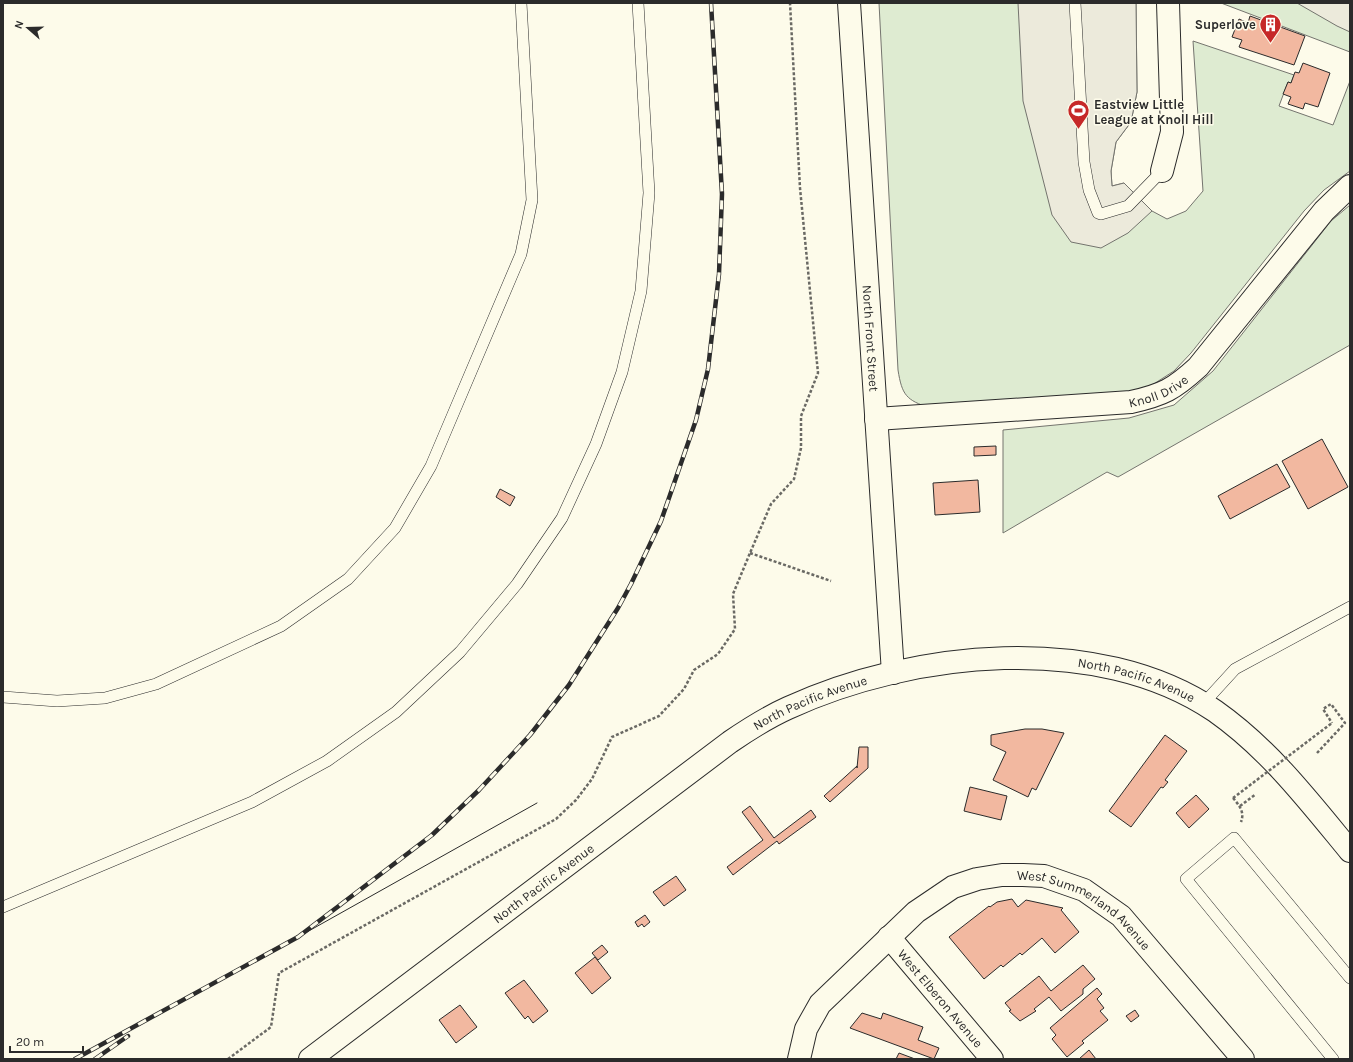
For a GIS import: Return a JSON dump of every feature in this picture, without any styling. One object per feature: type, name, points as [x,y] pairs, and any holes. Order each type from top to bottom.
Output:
[{"type":"main road","name":"North Front Street","points":[[848,3],[893,673]]},
{"type":"main road","points":[[1162,171],[1172,132],[1168,3]]},
{"type":"main road","name":"Knoll Drive","points":[[876,419],[1131,402],[1152,398],[1177,386],[1198,367],[1324,211],[1350,186]]},
{"type":"main road","name":"North Pacific Avenue","points":[[310,1059],[730,742],[769,718],[810,699],[853,683],[893,673],[974,661],[1057,658],[1106,666],[1164,685],[1203,704],[1258,745],[1282,769],[1350,851]]},
{"type":"main road","name":"West Summerland Avenue","points":[[799,1059],[806,1029],[820,1004],[916,912],[953,887],[977,879],[1002,875],[1044,876],[1064,882],[1084,890],[1121,916],[1243,1059]]},
{"type":"main road","name":"West Elberon Avenue","points":[[889,937],[992,1059]]},
{"type":"lane","points":[[3,697],[57,701],[106,698],[156,684],[282,626],[348,579],[395,528],[431,466],[521,254],[532,200],[521,3]]},
{"type":"lane","points":[[3,907],[252,802],[327,761],[396,712],[460,652],[517,584],[562,518],[596,444],[622,372],[641,291],[649,193],[638,3]]},
{"type":"lane","points":[[1075,3],[1084,162],[1089,190],[1098,213],[1101,214],[1128,206],[1162,171]]},
{"type":"lane","points":[[1203,704],[1235,669],[1350,607]]},
{"type":"lane","points":[[1333,1059],[1186,879],[1234,838],[1350,978]]},
{"type":"path","points":[[228,1059],[272,1026],[279,973],[556,819],[576,800],[592,779],[612,737],[659,716],[684,689],[694,670],[718,654],[735,629],[733,594],[772,504],[794,479],[801,448],[801,416],[818,373],[800,188],[790,3]]},
{"type":"path","points":[[750,553],[831,580]]},
{"type":"path","points":[[1256,794],[1240,806],[1233,798],[1332,723],[1323,709],[1331,704],[1345,723],[1317,753]]},
{"type":"green space","points":[[879,3],[1136,3],[1137,92],[1131,122],[1116,142],[1111,171],[1112,186],[1124,183],[1152,211],[1167,219],[1186,211],[1203,191],[1193,41],[1294,75],[1291,83],[1288,82],[1279,106],[1333,125],[1350,81],[1350,171],[1324,190],[1304,211],[1191,353],[1174,371],[1149,387],[1118,396],[930,408],[915,402],[906,395],[901,385],[898,370]]},
{"type":"green space","points":[[1221,3],[1350,3],[1350,52]]},
{"type":"green space","points":[[1350,205],[1350,345],[1118,477],[1107,472],[1003,533],[1003,430],[1129,418],[1174,405],[1213,371],[1331,221]]},
{"type":"shaded area","name":"Eastview Little League at Knoll Hill","points":[[1018,3],[1136,3],[1137,92],[1131,122],[1116,142],[1111,171],[1112,186],[1124,183],[1152,211],[1128,233],[1101,248],[1071,242],[1052,215],[1023,101]]},
{"type":"shaded area","points":[[1297,3],[1350,3],[1350,32],[1337,26]]},
{"type":"building","name":"Superlove","points":[[1250,16],[1305,36],[1294,65],[1239,47],[1242,40],[1232,37],[1239,19],[1248,23]]},
{"type":"building","points":[[1303,63],[1330,73],[1318,107],[1305,103],[1303,109],[1288,104],[1291,97],[1283,94],[1288,82],[1291,83],[1295,72],[1299,73]]},
{"type":"building","points":[[1322,439],[1348,487],[1308,509],[1282,461]]},
{"type":"building","points":[[996,446],[996,455],[974,456],[974,447]]},
{"type":"building","points":[[1277,464],[1290,487],[1230,519],[1218,496]]},
{"type":"building","points":[[978,480],[980,512],[935,515],[933,483]]},
{"type":"building","points":[[500,489],[515,497],[510,506],[496,497]]},
{"type":"building","points":[[1025,729],[1042,729],[1064,733],[1036,790],[1032,788],[1028,797],[993,780],[1006,752],[991,745],[991,735]]},
{"type":"building","points":[[1165,735],[1187,751],[1165,780],[1168,782],[1163,788],[1161,787],[1131,827],[1109,811]]},
{"type":"building","points":[[859,747],[868,747],[868,768],[830,802],[824,796],[857,766],[857,768]]},
{"type":"building","points":[[970,787],[1007,796],[1001,820],[964,811]]},
{"type":"building","points":[[1196,795],[1209,809],[1189,828],[1176,813]]},
{"type":"building","points":[[750,806],[774,838],[811,810],[816,817],[779,844],[777,841],[733,875],[727,867],[763,840],[742,812]]},
{"type":"building","points":[[676,876],[686,890],[664,906],[653,892]]},
{"type":"building","points":[[1012,899],[1018,907],[1026,900],[1063,908],[1061,910],[1079,932],[1055,953],[1042,938],[1022,955],[1020,953],[1003,967],[1001,965],[984,979],[949,937],[989,906],[990,907],[997,902]]},
{"type":"building","points":[[645,915],[650,922],[644,927],[642,924],[638,927],[635,922]]},
{"type":"building","points":[[602,945],[608,952],[598,960],[592,953]]},
{"type":"building","points":[[595,957],[611,978],[592,994],[575,973]]},
{"type":"building","points":[[1083,965],[1095,979],[1083,989],[1083,994],[1061,1011],[1049,997],[1034,1009],[1036,1011],[1020,1021],[1009,1011],[1011,1010],[1005,1003],[1039,976],[1051,991]]},
{"type":"building","points":[[524,980],[548,1011],[533,1023],[528,1016],[525,1019],[505,993]]},
{"type":"building","points":[[1097,988],[1102,994],[1097,999],[1104,1008],[1100,1011],[1108,1020],[1082,1041],[1084,1043],[1067,1057],[1052,1039],[1056,1035],[1050,1028]]},
{"type":"building","points":[[460,1005],[477,1027],[456,1043],[439,1020]]},
{"type":"building","points":[[1135,1010],[1139,1016],[1131,1022],[1126,1016]]},
{"type":"building","points":[[862,1013],[881,1019],[883,1013],[923,1027],[918,1040],[939,1048],[934,1059],[850,1028]]},
{"type":"building","points":[[1089,1050],[1096,1059],[1079,1059]]},
{"type":"building","points":[[899,1053],[915,1059],[896,1059]]},
{"type":"tram line","points":[[298,937],[537,803]]},
{"type":"railway","points":[[75,1059],[298,937],[432,835],[479,790],[530,735],[569,685],[618,608],[661,521],[696,420],[708,369],[719,274],[722,194],[711,3]]},
{"type":"railway","points":[[95,1059],[128,1036]]},
{"type":"place","name":"Superlove","points":[[1271,44]]},
{"type":"place","name":"Eastview Little League at Knoll Hill","points":[[1078,130]]}]
